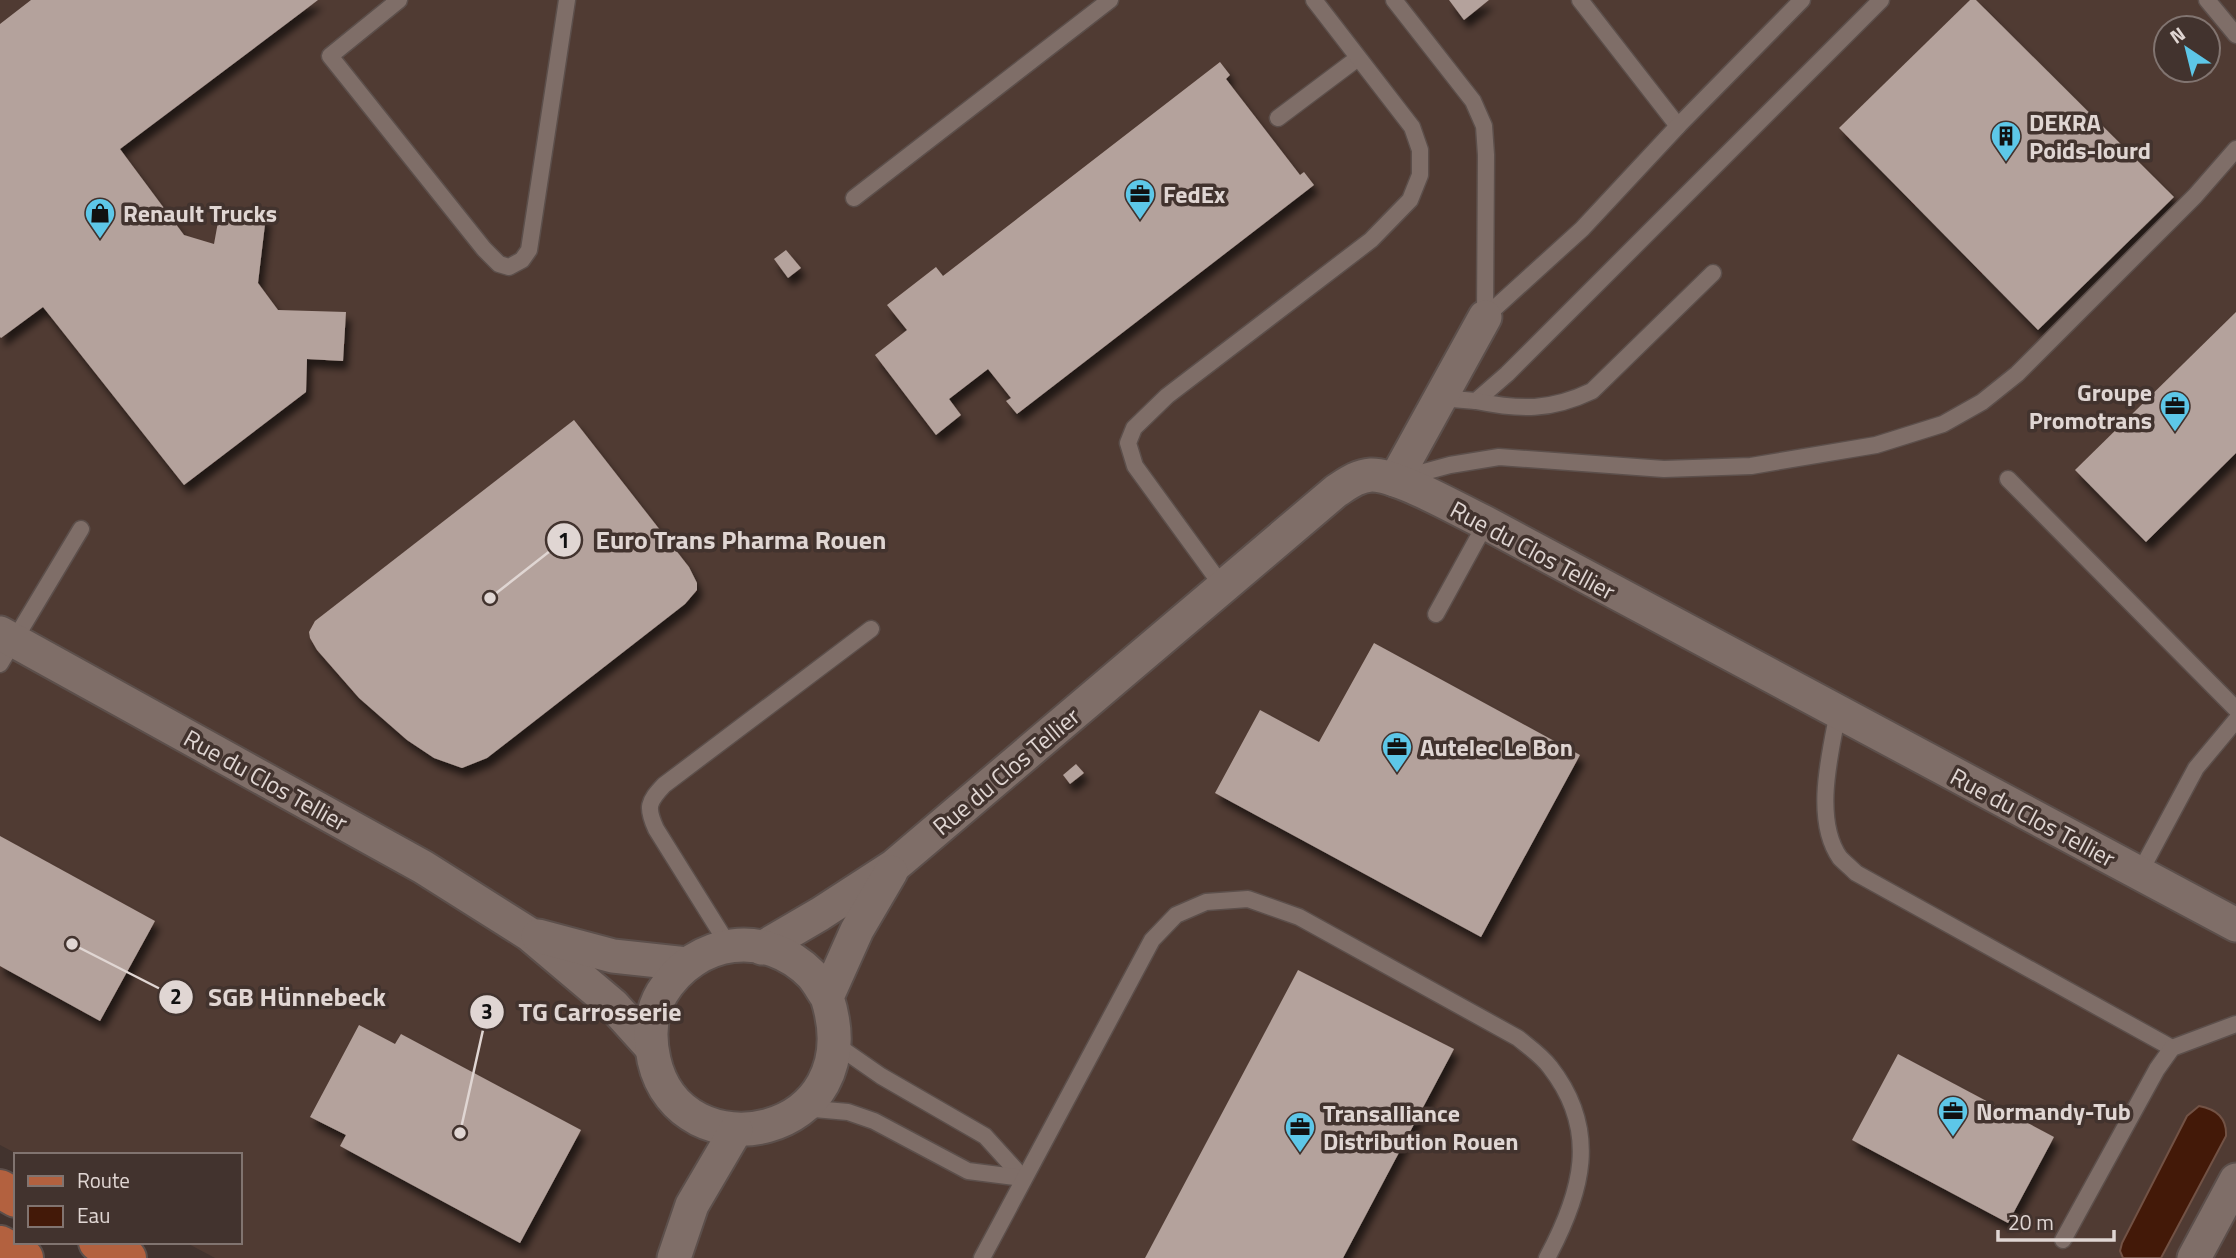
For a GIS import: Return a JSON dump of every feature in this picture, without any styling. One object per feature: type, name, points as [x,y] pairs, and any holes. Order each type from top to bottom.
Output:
[{"type":"main road","points":[[102,1244],[127,1258]]},
{"type":"main road","points":[[0,1245],[24,1258]]},
{"type":"street","points":[[1395,480],[1485,317]]},
{"type":"street","name":"Rue du Clos Tellier","points":[[762,948],[894,866],[1336,491],[1355,479],[1372,475],[1395,480],[1486,523],[2236,925]]},
{"type":"street","name":"Rue du Clos Tellier","points":[[4,646],[423,867],[529,934],[613,1005],[650,1046]]},
{"type":"street","name":"Rue du Clos Tellier","points":[[827,997],[857,930],[894,866]]},
{"type":"street","name":"Rue du Clos Tellier","points":[[529,934],[614,956],[687,964]]},
{"type":"street","name":"Rue du Clos Tellier","points":[[729,946],[762,948],[775,950],[795,961],[813,977],[827,997],[834,1021],[835,1044],[830,1068],[820,1090],[803,1108],[783,1121],[760,1129],[736,1130],[710,1125],[688,1112],[669,1094],[656,1071],[650,1046],[658,1000],[670,981],[687,964],[706,952],[729,946]]},
{"type":"street","points":[[674,1258],[692,1205],[736,1130]]},
{"type":"street","points":[[2194,1258],[2236,1180]]},
{"type":"lane","points":[[399,0],[330,56],[484,249],[499,264],[509,267],[522,260],[529,250],[567,0]]},
{"type":"lane","points":[[855,198],[1110,0]]},
{"type":"lane","points":[[1223,587],[1135,466],[1128,443],[1133,428],[1167,396],[1371,240],[1410,200],[1419,175],[1420,150],[1412,127],[1314,0]]},
{"type":"lane","points":[[1394,0],[1473,101],[1484,126],[1485,317]]},
{"type":"lane","points":[[1580,0],[1678,126]]},
{"type":"lane","points":[[1485,317],[1582,229],[1678,126],[1802,0]]},
{"type":"lane","points":[[1476,401],[1507,374],[1881,0]]},
{"type":"lane","points":[[2207,0],[2236,35]]},
{"type":"lane","points":[[1278,118],[1358,58]]},
{"type":"lane","points":[[1395,480],[1450,465],[1499,457],[1664,468],[1751,466],[1876,445],[1943,424],[1982,402],[2017,374],[2195,196],[2236,149]]},
{"type":"lane","points":[[1440,398],[1511,408],[1543,407],[1573,400],[1592,391],[1713,273]]},
{"type":"lane","points":[[2008,479],[2236,709]]},
{"type":"lane","points":[[1436,614],[1486,523]]},
{"type":"lane","points":[[4,646],[81,529]]},
{"type":"lane","points":[[729,946],[656,829],[650,814],[651,799],[664,785],[871,629]]},
{"type":"lane","points":[[1838,712],[1827,772],[1826,808],[1830,836],[1840,857],[1856,873],[2172,1048]]},
{"type":"lane","points":[[2139,874],[2196,768],[2236,720]]},
{"type":"lane","points":[[982,1258],[1152,940],[1176,915],[1206,902],[1248,898],[1299,917],[1518,1038],[1549,1065],[1569,1094],[1579,1126],[1582,1170],[1566,1223],[1547,1258]]},
{"type":"lane","points":[[2063,1240],[2157,1069],[2172,1048],[2236,1024]]},
{"type":"lane","points":[[835,1044],[881,1076],[985,1136],[1023,1178]]},
{"type":"lane","points":[[803,1108],[848,1112],[874,1121],[968,1171],[1023,1178]]},
{"type":"shaded area","points":[[0,0],[2236,0],[2236,1258],[215,1258],[189,1244],[242,1244],[242,1153],[15,1153],[0,1145]]},
{"type":"water","points":[[2199,1106],[2211,1109],[2219,1115],[2225,1124],[2226,1136],[2161,1258],[2123,1258],[2120,1251],[2122,1243],[2187,1116]]},
{"type":"building","name":"Renault Trucks","points":[[31,0],[318,0],[120,149],[184,235],[214,244],[220,211],[266,216],[258,283],[278,310],[346,312],[343,361],[307,359],[306,392],[184,485],[43,307],[0,337],[0,24]]},
{"type":"building","points":[[1449,0],[1489,0],[1464,20]]},
{"type":"building","name":"DEKRA Poids-lourd","points":[[1970,0],[1976,0],[2174,197],[2038,330],[1839,128]]},
{"type":"building","name":"FedEx","points":[[1220,62],[1230,75],[1226,79],[1300,175],[1304,172],[1314,185],[1017,414],[1006,401],[1011,398],[988,369],[949,399],[961,415],[936,435],[875,355],[907,330],[887,305],[936,267],[943,276]]},
{"type":"building","points":[[786,250],[801,268],[788,278],[774,259]]},
{"type":"building","name":"Groupe Promotrans","points":[[2236,312],[2236,453],[2146,542],[2075,470]]},
{"type":"building","points":[[574,420],[689,567],[697,583],[697,590],[685,604],[487,758],[462,768],[434,758],[407,740],[359,698],[317,650],[309,632],[315,621]]},
{"type":"building","name":"Autelec Le Bon","points":[[1374,643],[1580,755],[1481,937],[1215,793],[1260,710],[1319,742]]},
{"type":"building","points":[[1076,764],[1084,773],[1070,784],[1063,775]]},
{"type":"building","points":[[0,836],[155,921],[100,1021],[0,966]]},
{"type":"building","name":"Transalliance Distribution Rouen","points":[[1298,970],[1454,1049],[1343,1258],[1145,1258]]},
{"type":"building","points":[[359,1025],[395,1044],[401,1034],[581,1130],[520,1243],[340,1146],[346,1135],[310,1117]]},
{"type":"building","name":"Normandy-Tub","points":[[1898,1054],[2054,1137],[2008,1223],[1852,1140]]},
{"type":"place","name":"DEKRA Poids-lourd","points":[[2006,163]]},
{"type":"place","name":"FedEx","points":[[1140,221]]},
{"type":"place","name":"Renault Trucks","points":[[100,240]]},
{"type":"place","name":"Groupe Promotrans","points":[[2175,433]]},
{"type":"place","name":"Euro Trans Pharma Rouen","points":[[490,598]]},
{"type":"place","name":"Autelec Le Bon","points":[[1397,774]]},
{"type":"place","name":"SGB Hünnebeck","points":[[72,944]]},
{"type":"place","name":"TG Carrosserie","points":[[460,1133]]},
{"type":"place","name":"Normandy-Tub","points":[[1953,1138]]},
{"type":"place","name":"Transalliance Distribution Rouen","points":[[1300,1154]]}]
